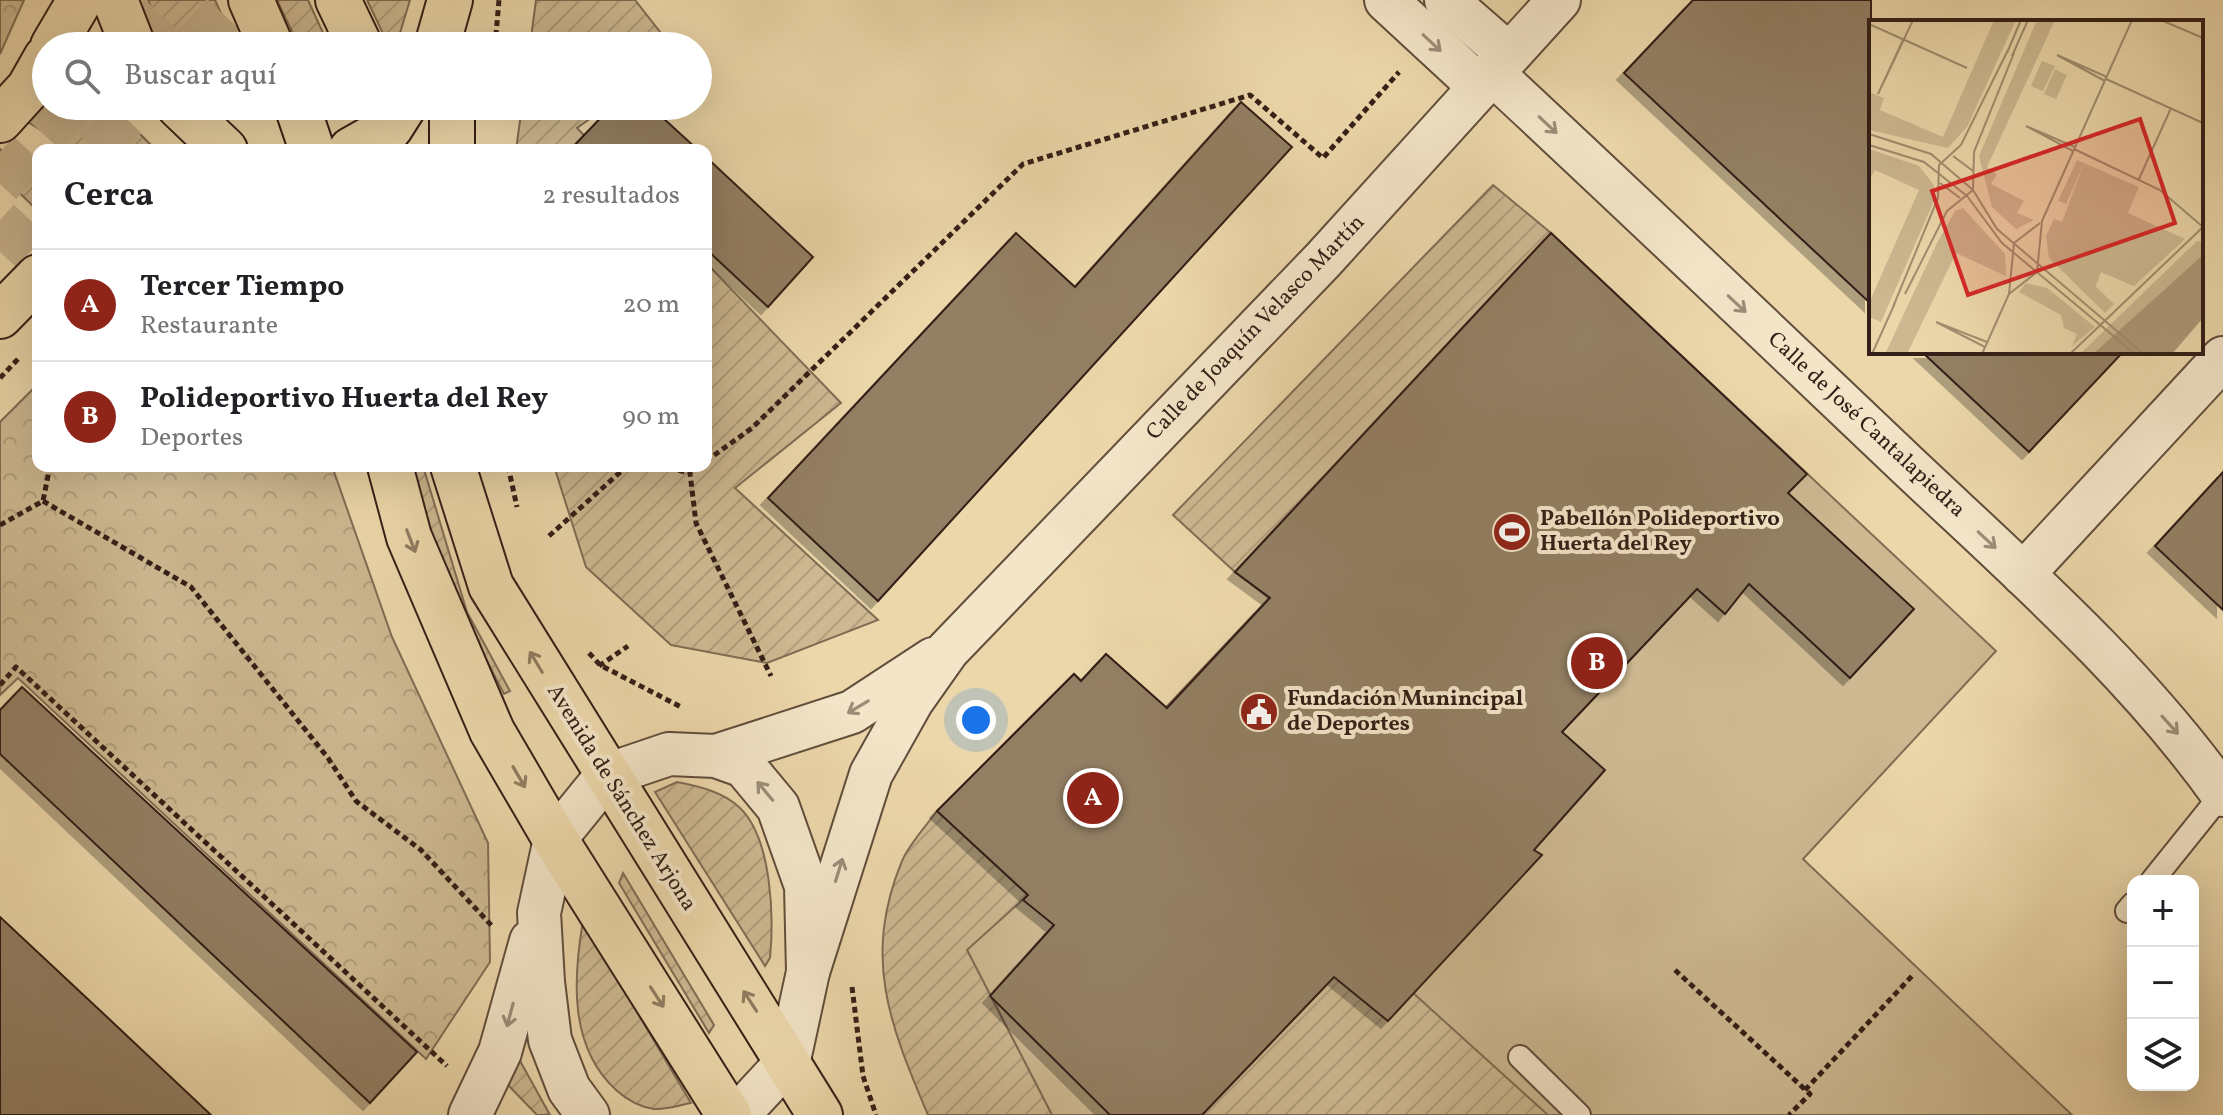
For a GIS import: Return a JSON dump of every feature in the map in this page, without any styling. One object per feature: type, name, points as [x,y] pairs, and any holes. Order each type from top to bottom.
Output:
[{"type":"main road","points":[[61,32],[80,0]]},
{"type":"main road","points":[[115,0],[128,32]]},
{"type":"main road","points":[[251,0],[265,32]]},
{"type":"main road","points":[[338,0],[353,32]]},
{"type":"main road","points":[[0,120],[32,83]]},
{"type":"main road","points":[[194,120],[219,144]]},
{"type":"main road","points":[[302,120],[310,144]]},
{"type":"main road","points":[[452,120],[452,144]]},
{"type":"main road","points":[[360,144],[393,122]]},
{"type":"main road","points":[[0,316],[32,283]]},
{"type":"main road","points":[[392,472],[409,537],[492,731],[555,839],[729,1115]]},
{"type":"main road","name":"Avenida de Sánchez Arjona","points":[[455,472],[491,586],[789,1060],[820,1115]]},
{"type":"street","name":"Calle de José Cantalapiedra","points":[[1386,0],[1428,40],[1492,71]]},
{"type":"street","name":"Calle de José Cantalapiedra","points":[[1446,0],[1492,71],[2023,574],[2128,678],[2185,742],[2223,794]]},
{"type":"street","name":"Calle de Joaquín Velasco Martín","points":[[808,972],[871,774],[912,701],[948,650],[1323,260],[1559,0]]},
{"type":"street","points":[[2023,574],[2223,358]]},
{"type":"street","name":"Calle de Joaquín Velasco Martín","points":[[716,756],[852,712],[948,650]]},
{"type":"street","points":[[470,1115],[500,1052],[539,913],[555,839],[607,775],[669,754],[716,756],[744,766],[778,807],[806,886],[808,972],[789,1060],[738,1115]]},
{"type":"street","points":[[539,913],[550,1040],[569,1089],[588,1115]]},
{"type":"lane","points":[[2157,875],[2223,794]]},
{"type":"lane","points":[[1520,1057],[1579,1115]]},
{"type":"path","points":[[496,32],[499,0]]},
{"type":"path","points":[[712,457],[752,428],[1023,164],[1250,95],[1323,158],[1428,40]]},
{"type":"path","points":[[0,525],[43,501],[49,472]]},
{"type":"path","points":[[509,472],[520,521]]},
{"type":"path","points":[[549,536],[620,472]]},
{"type":"path","points":[[686,472],[690,473],[696,523],[771,676]]},
{"type":"path","points":[[43,501],[191,587],[328,758],[356,801],[421,850],[499,934]]},
{"type":"path","points":[[582,644],[600,665],[680,708],[694,709]]},
{"type":"path","points":[[0,685],[16,667],[455,1073]]},
{"type":"path","points":[[1675,970],[1810,1094],[1789,1115]]},
{"type":"path","points":[[853,975],[863,1076],[876,1115]]},
{"type":"path","points":[[1805,1090],[1913,975]]},
{"type":"green space","points":[[0,0],[24,0],[0,54]]},
{"type":"green space","points":[[148,0],[215,0],[230,32],[163,32]]},
{"type":"green space","points":[[277,0],[308,0],[323,32],[292,32]]},
{"type":"green space","points":[[367,0],[410,0],[400,32],[382,32]]},
{"type":"green space","points":[[536,0],[635,0],[660,32],[532,32]]},
{"type":"green space","points":[[32,105],[32,120],[126,120],[150,144],[63,144],[20,117]]},
{"type":"green space","points":[[520,120],[588,120],[577,128],[592,144],[517,144]]},
{"type":"green space","points":[[0,149],[32,171],[32,205],[0,174]]},
{"type":"green space","points":[[1493,185],[1551,233],[1235,572],[1173,515]]},
{"type":"green space","points":[[1551,233],[1996,651],[1803,859],[2072,1115],[1052,1115],[967,950],[937,811],[1074,674],[1140,735],[1269,598],[1235,572]]},
{"type":"green space","points":[[712,269],[841,403],[735,488],[878,620],[767,663],[671,645],[586,567],[556,472],[712,472]]},
{"type":"green space","points":[[32,390],[32,472],[334,472],[392,637],[488,843],[490,962],[426,1059],[18,678],[0,695],[0,422]]},
{"type":"green space","points":[[414,472],[425,472],[467,612],[510,691],[504,694],[446,582]]},
{"type":"green space","points":[[677,782],[719,794],[740,808],[751,822],[765,858],[771,901],[770,958],[765,966],[655,792]]},
{"type":"green space","points":[[937,811],[1028,895],[967,950],[1052,1115],[928,1115],[902,1051],[886,991],[884,929],[890,896],[902,861]]},
{"type":"green space","points":[[623,873],[714,1025],[709,1033],[619,883]]},
{"type":"green space","points":[[583,921],[691,1103],[659,1109],[644,1106],[620,1093],[601,1073],[582,1033],[578,1011],[577,966]]},
{"type":"green space","points":[[1334,977],[1388,1021],[1412,992],[1548,1115],[1202,1115]]},
{"type":"green space","points":[[519,1059],[550,1115],[537,1115],[508,1085]]},
{"type":"building","points":[[1693,0],[1871,0],[1869,302],[1624,73]]},
{"type":"building","points":[[1241,102],[1292,147],[878,601],[768,498],[1016,233],[1075,287]]},
{"type":"building","points":[[599,120],[665,120],[691,144],[576,144]]},
{"type":"building","points":[[712,163],[813,257],[768,307],[712,255]]},
{"type":"building","points":[[1551,233],[1807,474],[1788,493],[1914,609],[1850,678],[1749,584],[1725,614],[1697,589],[1562,732],[1605,770],[1534,850],[1542,855],[1388,1021],[1334,977],[1202,1115],[1110,1115],[990,996],[1054,925],[1023,900],[1028,895],[937,811],[1074,674],[1081,681],[1106,654],[1167,708],[1270,598],[1235,572]]},
{"type":"building","points":[[1924,354],[2121,354],[2029,452]]},
{"type":"building","points":[[2223,472],[2223,610],[2155,546]]},
{"type":"building","points":[[22,687],[417,1052],[370,1103],[0,754],[0,710]]},
{"type":"building","points":[[0,917],[107,1017],[211,1115],[0,1115]]},
{"type":"tunnel","points":[[143,32],[173,0]]},
{"type":"tunnel","points":[[206,32],[236,0]]},
{"type":"tunnel","points":[[37,144],[60,120]]},
{"type":"tunnel","points":[[101,144],[124,120]]},
{"type":"tunnel","points":[[0,184],[32,150]]},
{"type":"tunnel","points":[[0,252],[32,217]]},
{"type":"place","name":"Pabellón Polideportivo Huerta del Rey","points":[[1512,532]]},
{"type":"place","name":"Polideportivo Huerta del Rey","points":[[1597,663]]},
{"type":"place","name":"Fundación Munincipal de Deportes","points":[[1259,712]]},
{"type":"place","name":"Tercer Tiempo","points":[[1093,798]]}]
